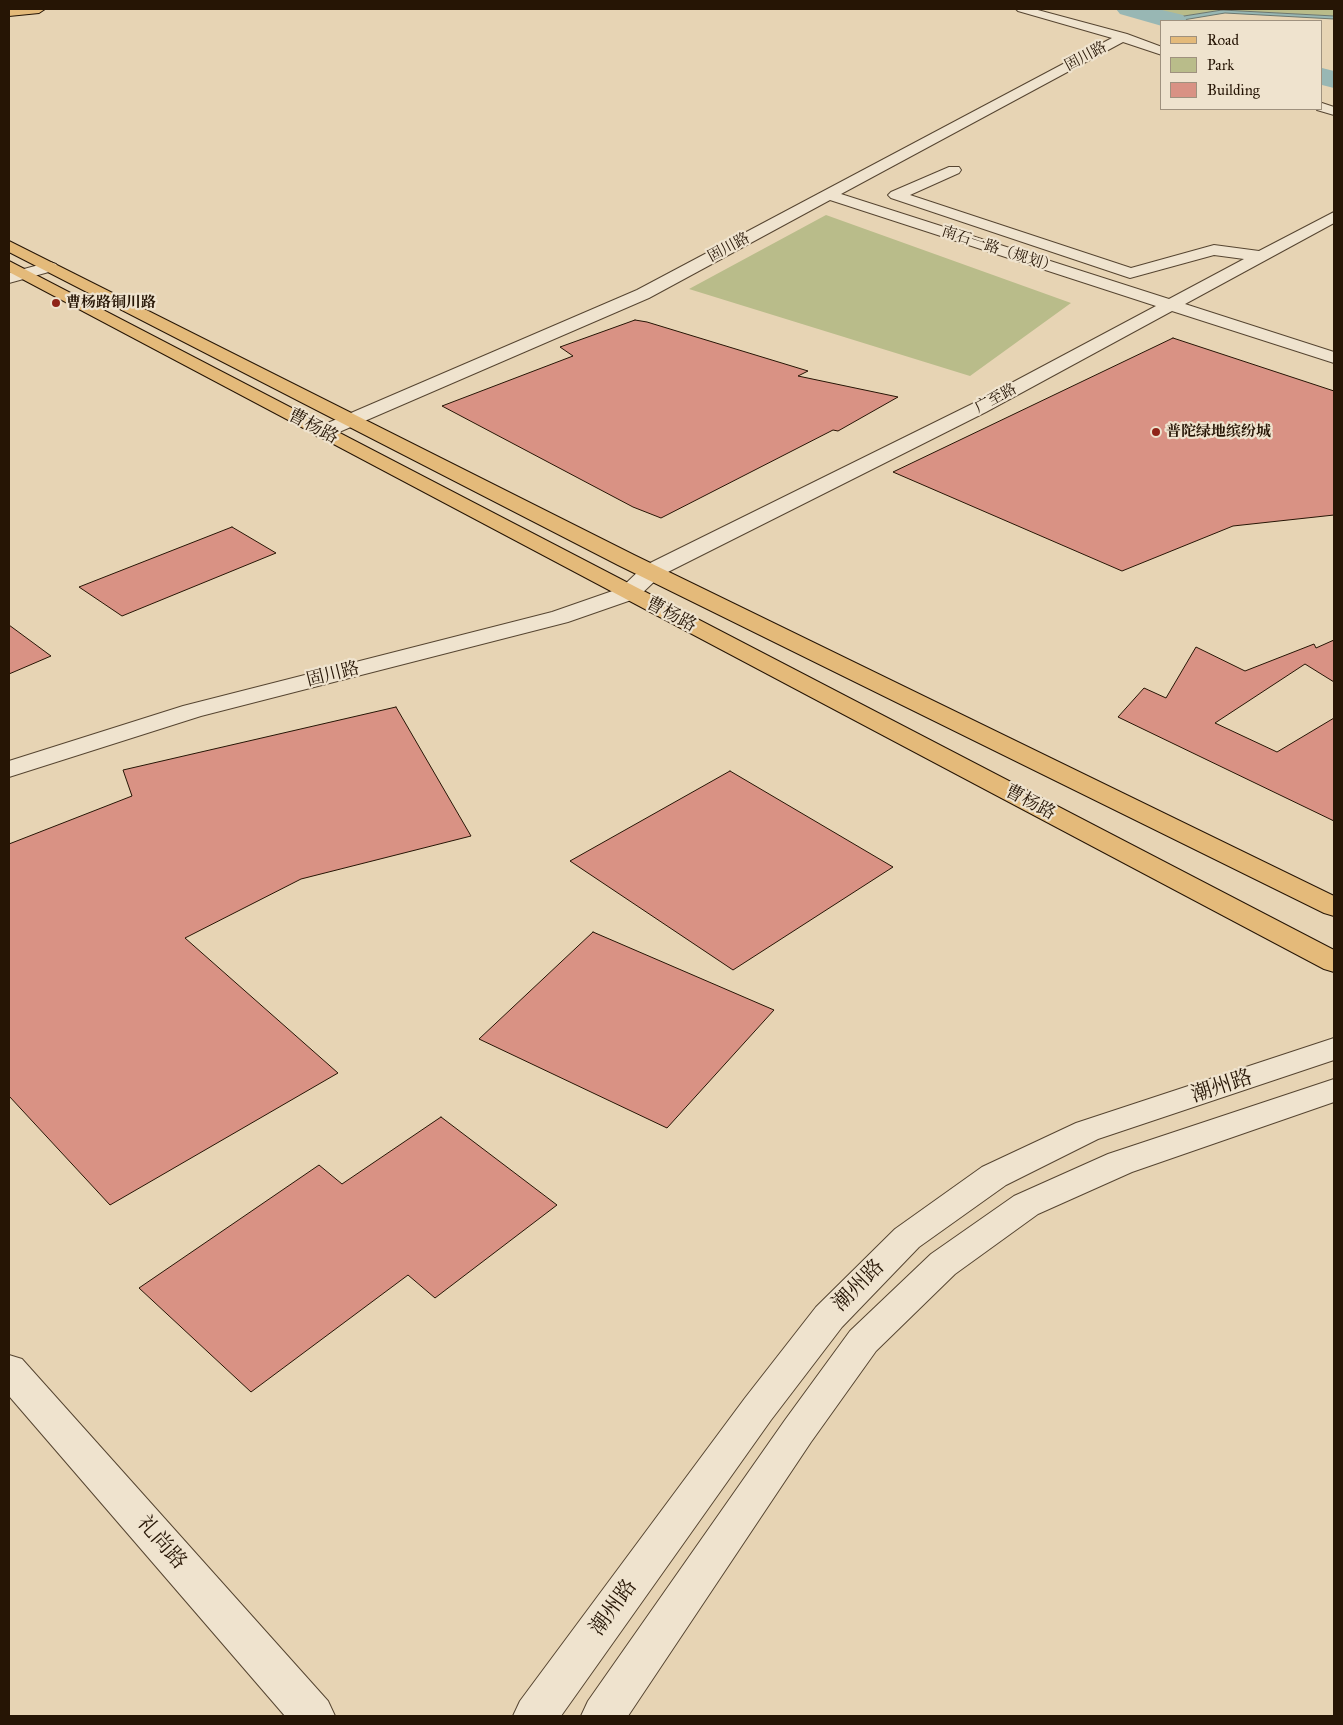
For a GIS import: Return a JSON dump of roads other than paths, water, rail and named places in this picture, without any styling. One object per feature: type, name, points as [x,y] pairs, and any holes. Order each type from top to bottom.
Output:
[{"type":"main road","points":[[9,13],[39,9]]},
{"type":"main road","name":"曹杨路","points":[[9,246],[351,421],[1334,907]]},
{"type":"main road","name":"曹杨路","points":[[14,273],[323,432],[1334,962]]},
{"type":"street","points":[[1022,9],[1123,37],[1160,50]]},
{"type":"street","name":"固川路","points":[[323,432],[644,294],[1123,37]]},
{"type":"street","points":[[954,170],[896,195],[1130,273],[1214,250],[1262,256]]},
{"type":"street","name":"南石一路（规划）","points":[[829,195],[1334,358]]},
{"type":"street","name":"广至路","points":[[652,571],[978,408],[1334,217]]},
{"type":"street","points":[[14,273],[50,267]]},
{"type":"street","name":"固川路","points":[[9,769],[192,711],[560,617],[629,593],[652,571]]},
{"type":"street","name":"潮州路","points":[[535,1716],[758,1409],[829,1317],[907,1238],[994,1176],[1087,1131],[1334,1049]]},
{"type":"street","points":[[603,1716],[793,1439],[863,1341],[943,1264],[1026,1205],[1120,1163],[1334,1090]]},
{"type":"street","name":"礼尚路","points":[[9,1370],[313,1716]]},
{"type":"water","points":[[1222,10],[1334,16],[1334,19],[1225,13],[1183,20],[1165,19]]},
{"type":"waterway","points":[[1129,9],[1170,20]]},
{"type":"waterway","points":[[1323,76],[1334,80]]},
{"type":"place","name":"曹杨路铜川路","points":[[56,303]]},
{"type":"place","name":"普陀绿地缤纷城","points":[[1156,432]]}]
